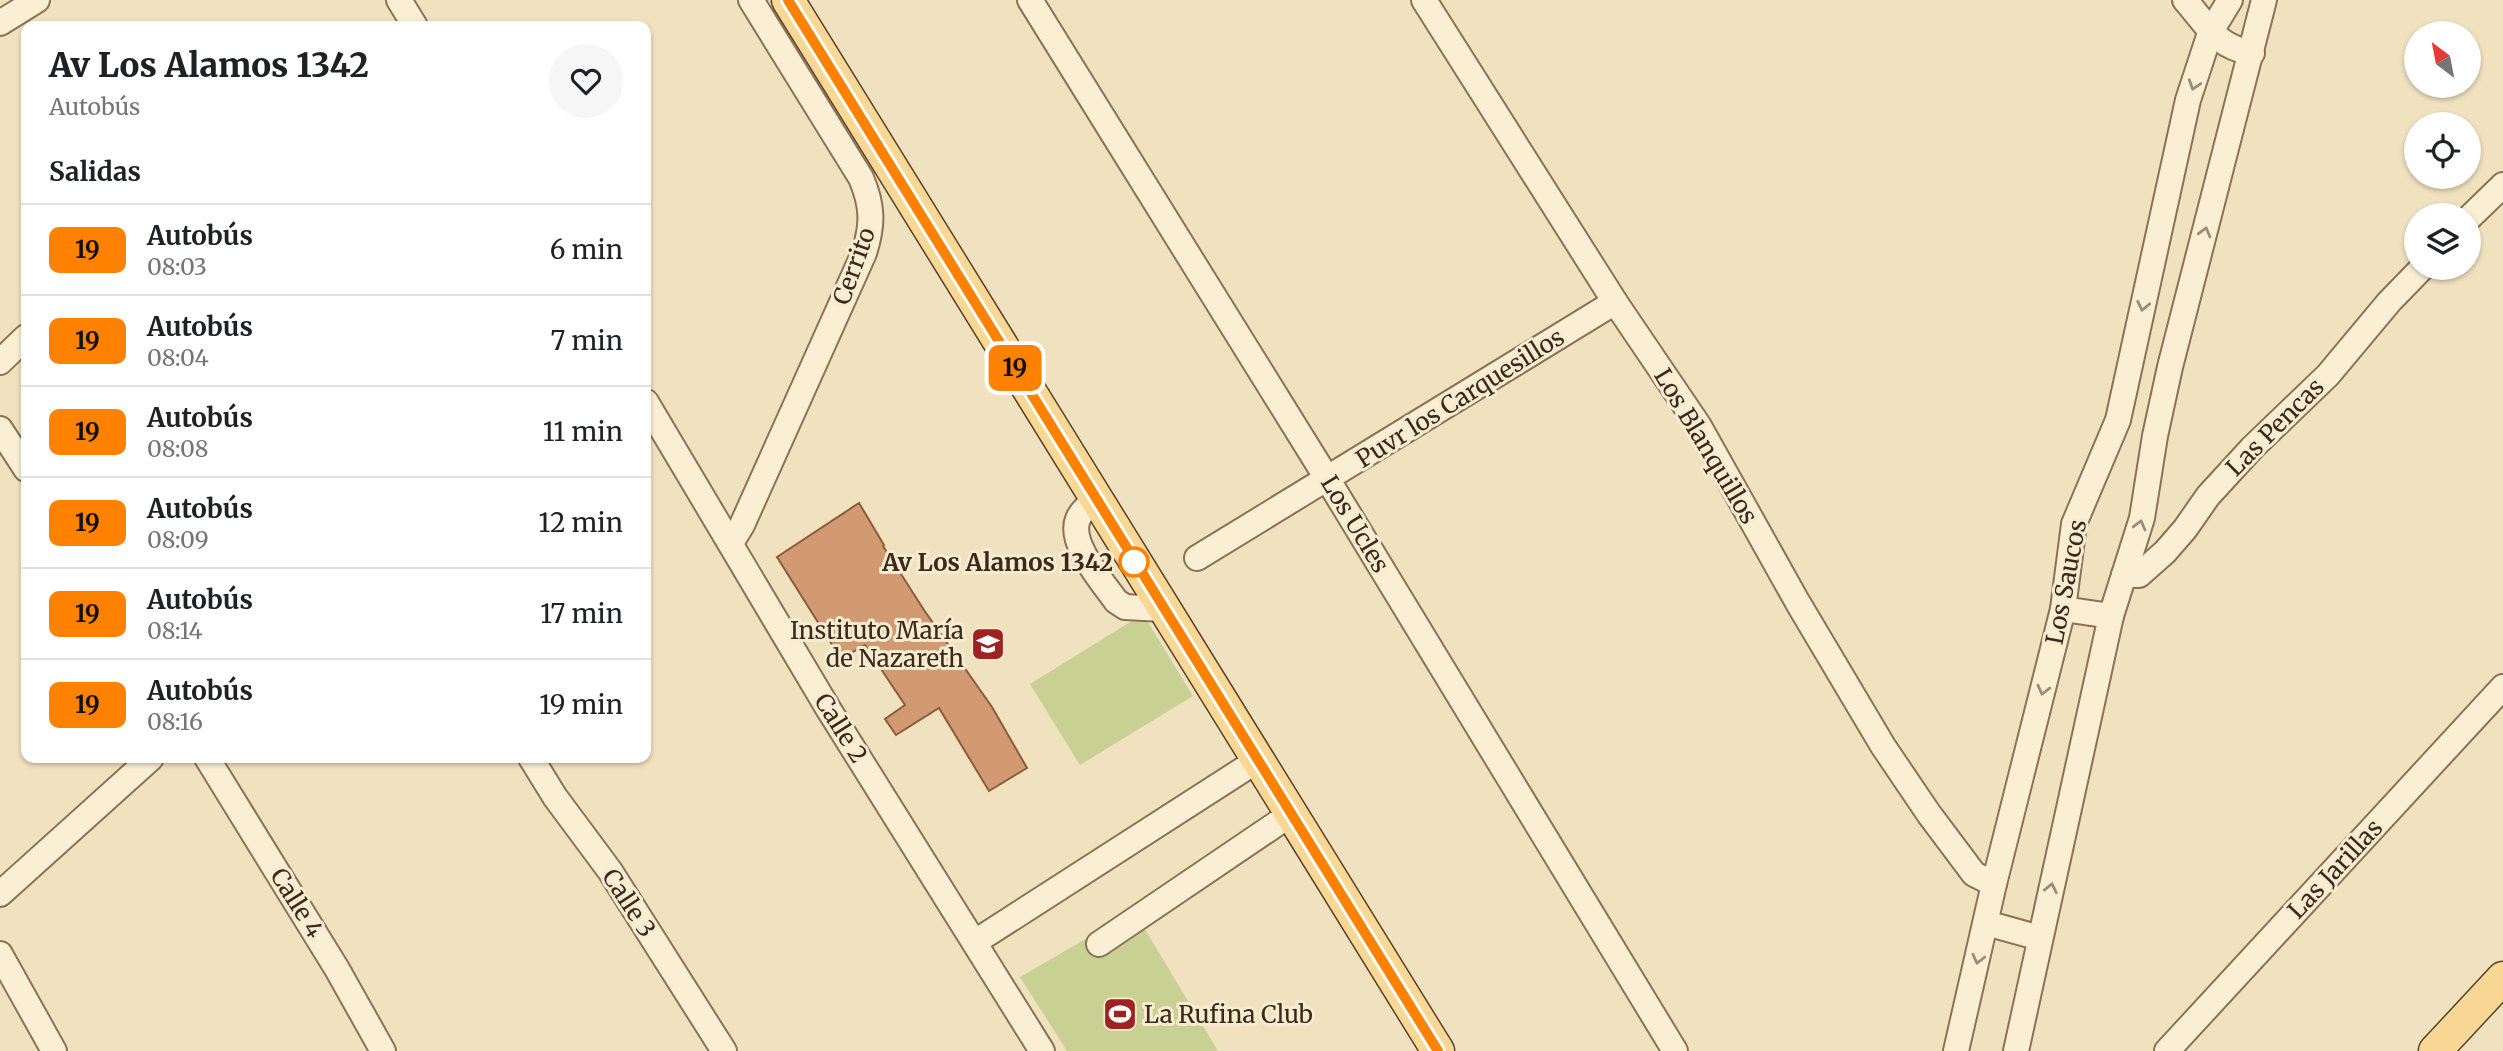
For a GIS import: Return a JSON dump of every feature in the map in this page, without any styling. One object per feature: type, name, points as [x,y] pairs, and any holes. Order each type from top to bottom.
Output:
[{"type":"main road","points":[[788,0],[1438,1051]]},
{"type":"main road","points":[[2435,1051],[2503,978]]},
{"type":"street","points":[[0,23],[37,0]]},
{"type":"street","points":[[399,0],[412,21]]},
{"type":"street","name":"Cerrito","points":[[731,543],[742,525],[864,253],[871,231],[872,216],[869,197],[861,178],[751,0]]},
{"type":"street","name":"Los Ucles","points":[[1030,0],[1328,480],[1675,1051]]},
{"type":"street","name":"Los Blanquillos","points":[[1423,0],[1615,302],[1699,426],[1798,603],[1883,746],[1974,874],[1994,884]]},
{"type":"street","points":[[2185,0],[2210,33],[2228,46],[2252,53]]},
{"type":"street","name":"Los Saucos","points":[[1956,1051],[1994,884],[2063,609],[2074,524],[2123,402],[2180,132],[2210,33],[2230,0]]},
{"type":"street","name":"Los Saucos","points":[[2016,1051],[2111,616],[2142,517],[2169,366],[2264,0]]},
{"type":"street","points":[[2481,206],[2503,185]]},
{"type":"street","name":"Las Pencas","points":[[2124,575],[2139,575],[2165,552],[2208,496],[2252,448],[2328,375],[2410,280]]},
{"type":"street","name":"Puvr los Carquesillos","points":[[1197,558],[1615,302]]},
{"type":"street","points":[[0,362],[21,342]]},
{"type":"street","name":"Calle 2","points":[[651,422],[656,442],[731,543],[829,710],[1042,1051]]},
{"type":"street","points":[[0,429],[21,461]]},
{"type":"street","points":[[2063,609],[2111,616]]},
{"type":"street","name":"Las Jarillas","points":[[2167,1051],[2503,687]]},
{"type":"street","points":[[975,942],[1258,760]]},
{"type":"street","points":[[0,894],[145,763]]},
{"type":"street","name":"Calle 4","points":[[210,763],[337,969],[383,1051]]},
{"type":"street","name":"Calle 3","points":[[534,763],[555,797],[610,871],[724,1051]]},
{"type":"street","points":[[1099,944],[1291,814]]},
{"type":"street","points":[[1986,923],[2040,937]]},
{"type":"street","points":[[0,954],[54,1051]]},
{"type":"green space","points":[[1143,614],[1193,696],[1080,765],[1030,684]]},
{"type":"green space","name":"La Rufina Club","points":[[1134,911],[1218,1051],[1067,1051],[1020,977]]},
{"type":"building","points":[[859,503],[924,610],[992,707],[1027,768],[989,791],[939,708],[896,735],[885,719],[905,705],[865,645],[841,659],[777,557]]},
{"type":"bus line","name":"19","points":[[788,0],[1438,1051]]},
{"type":"place","name":"Av Los Alamos 1342","points":[[1134,562]]},
{"type":"place","name":"Instituto María de Nazareth","points":[[988,644]]},
{"type":"place","name":"La Rufina Club","points":[[1120,1014]]}]
